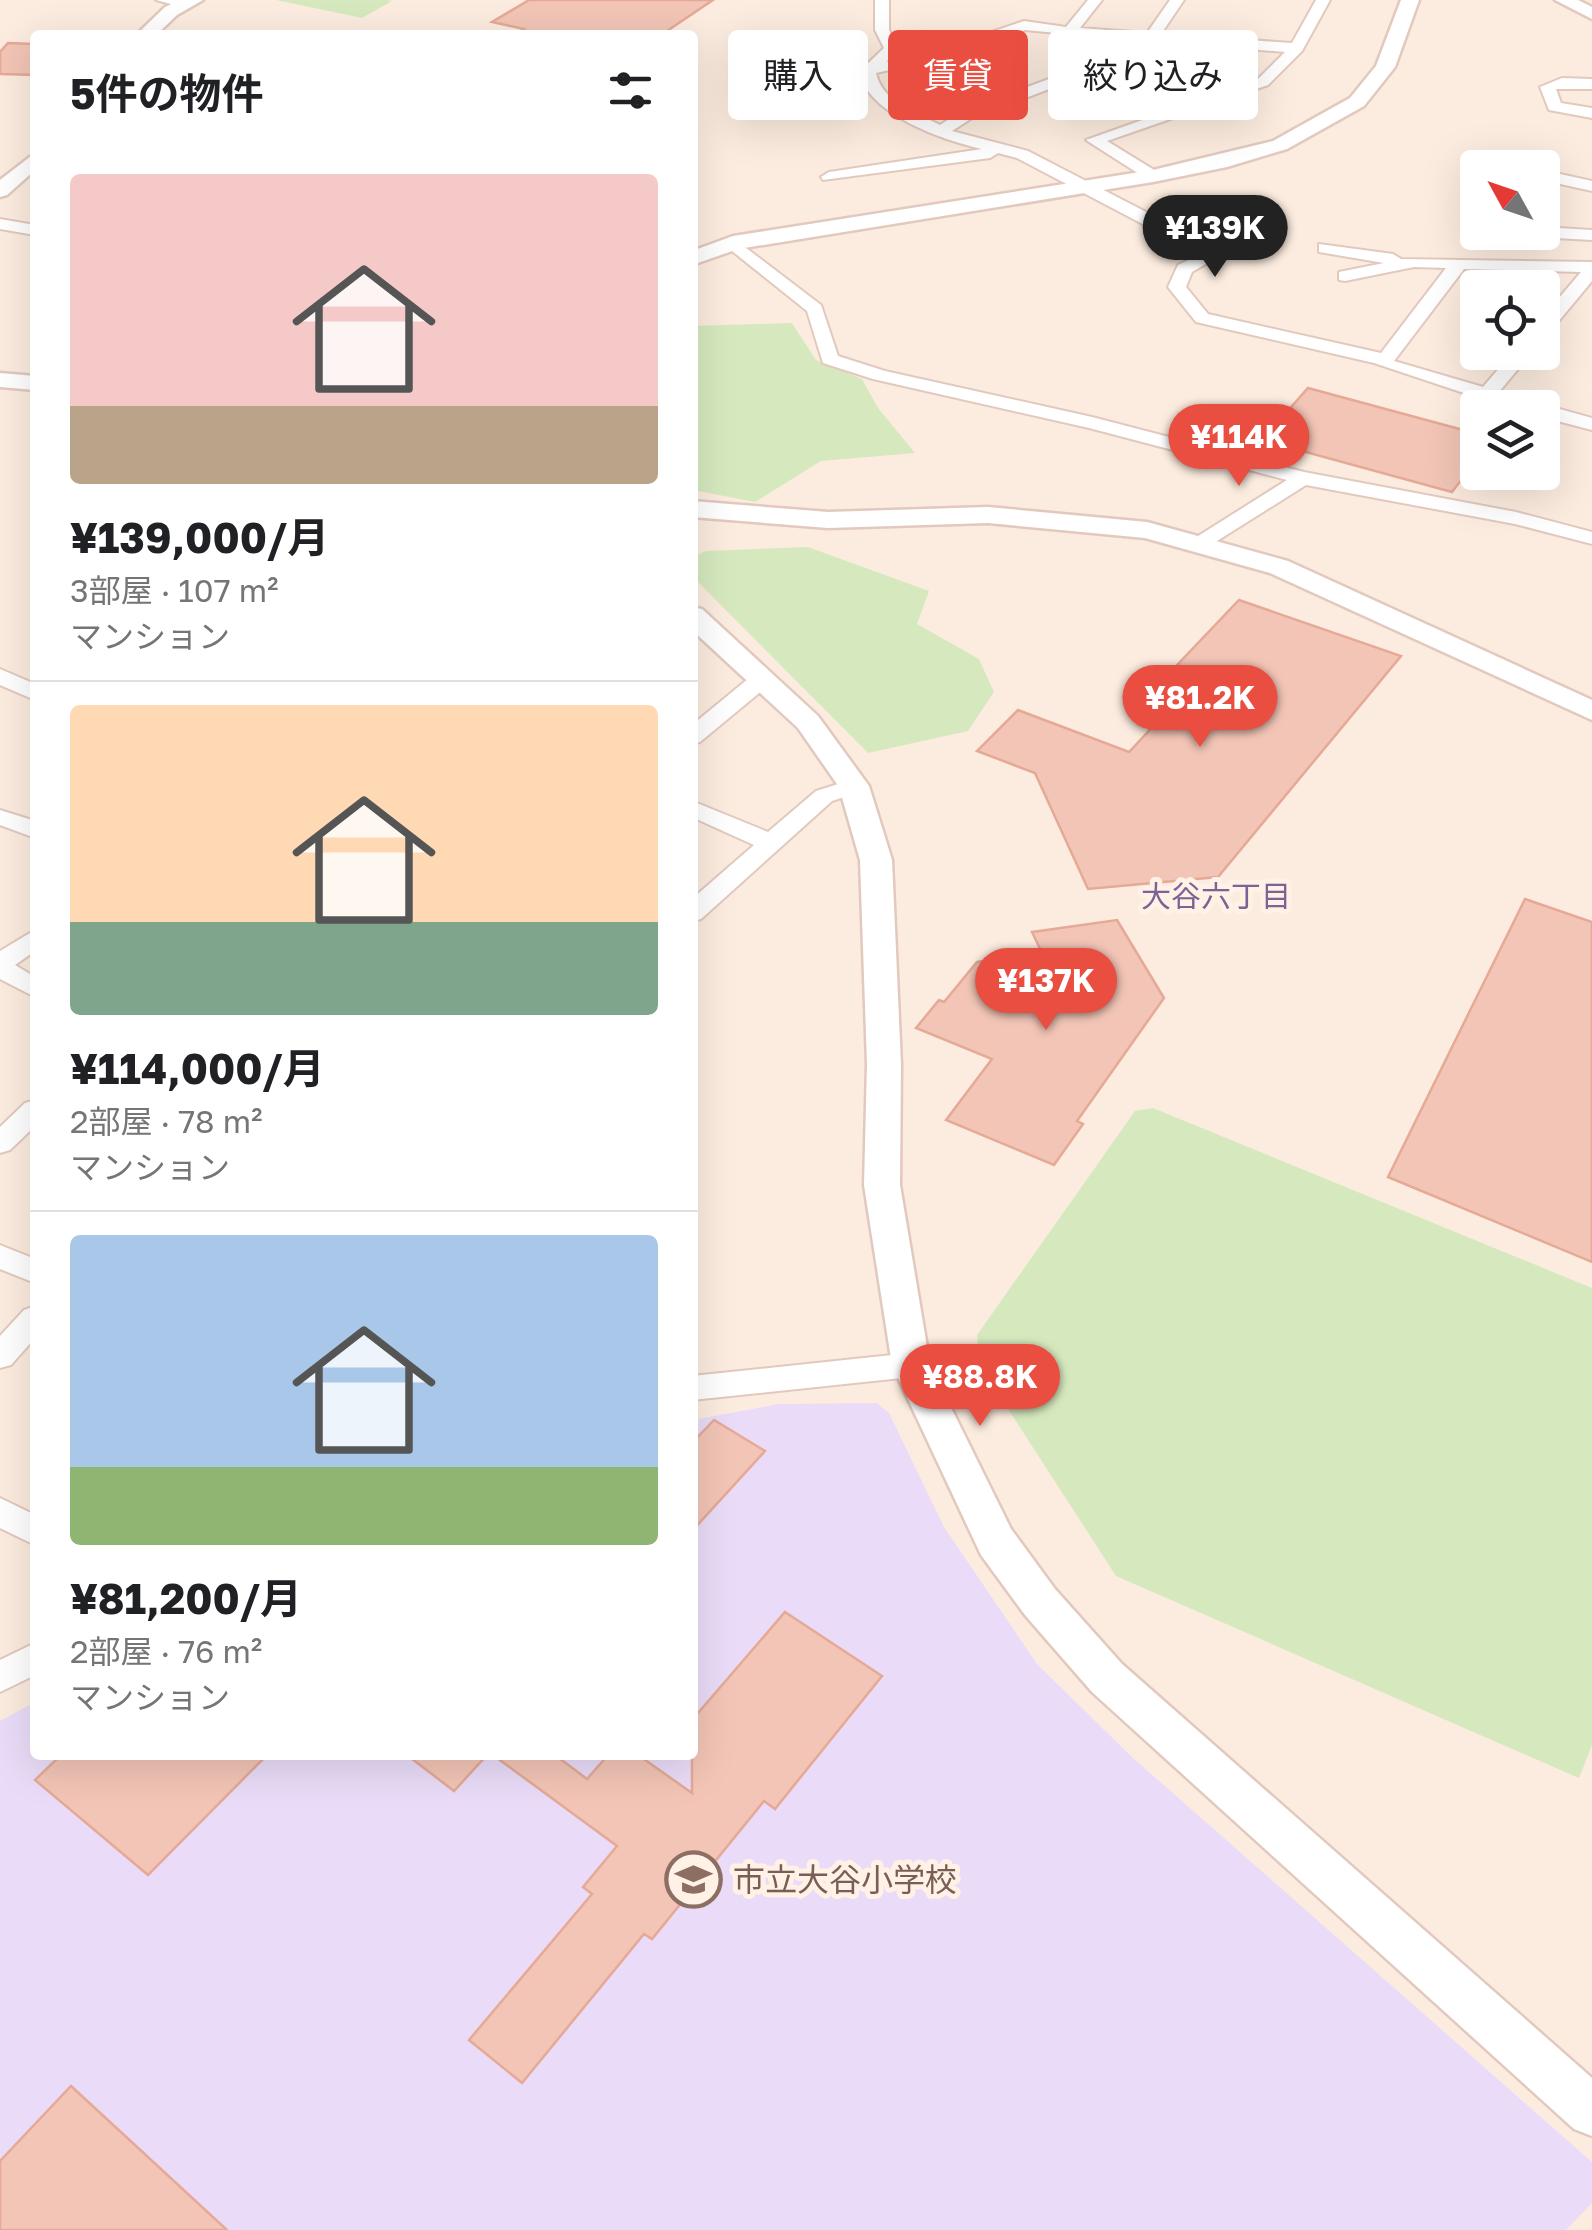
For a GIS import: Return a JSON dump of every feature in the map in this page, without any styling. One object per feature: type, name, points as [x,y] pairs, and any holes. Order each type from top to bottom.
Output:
[{"type":"street","points":[[163,0],[190,2]]},
{"type":"street","points":[[868,71],[892,49],[882,30],[882,0]]},
{"type":"street","points":[[1072,30],[1094,0]]},
{"type":"street","points":[[1155,30],[1176,0]]},
{"type":"street","points":[[1153,176],[1094,140],[1263,82],[1297,48],[1323,0]]},
{"type":"street","points":[[698,252],[732,243],[1153,176],[1228,161],[1280,144],[1358,102],[1384,67],[1410,0]]},
{"type":"street","points":[[1564,0],[1592,14]]},
{"type":"street","points":[[150,30],[171,11],[190,2]]},
{"type":"street","points":[[868,71],[940,55],[1024,25],[1057,30]]},
{"type":"street","points":[[1258,45],[1297,48]]},
{"type":"street","points":[[868,71],[869,81],[888,105],[940,132],[1022,154],[1210,256],[1184,269],[1176,287],[1202,318],[1385,360]]},
{"type":"street","points":[[940,132],[966,115],[1048,84]]},
{"type":"street","points":[[1592,84],[1548,86],[1554,107],[1592,113]]},
{"type":"street","points":[[829,177],[1006,150]]},
{"type":"street","points":[[0,191],[30,164]]},
{"type":"street","points":[[1560,179],[1592,186]]},
{"type":"street","points":[[0,224],[30,229]]},
{"type":"street","points":[[1560,233],[1592,234]]},
{"type":"street","points":[[732,243],[815,310],[830,359],[880,375],[1092,423],[1303,478],[1516,518],[1592,538]]},
{"type":"street","points":[[1325,248],[1414,262],[1592,269]]},
{"type":"street","points":[[1345,276],[1414,262]]},
{"type":"street","points":[[1459,264],[1383,362],[1469,390]]},
{"type":"street","points":[[1560,308],[1592,269]]},
{"type":"street","points":[[1491,390],[1508,370]]},
{"type":"street","points":[[0,380],[30,383]]},
{"type":"street","points":[[1560,416],[1592,424]]},
{"type":"street","points":[[1202,542],[1303,478]]},
{"type":"street","points":[[698,509],[828,520],[988,514],[1072,520],[1202,542],[1279,567],[1592,710]]},
{"type":"street","points":[[698,620],[808,722],[854,786],[876,860],[884,1064],[882,1185],[911,1365],[996,1542],[1040,1602],[1107,1678],[1592,2111]]},
{"type":"street","points":[[0,676],[30,691]]},
{"type":"street","points":[[698,732],[762,679]]},
{"type":"street","points":[[698,908],[824,796],[854,786]]},
{"type":"street","points":[[698,811],[772,843]]},
{"type":"street","points":[[0,817],[30,828]]},
{"type":"street","points":[[30,942],[0,966],[30,985]]},
{"type":"street","points":[[0,1144],[30,1115]]},
{"type":"street","points":[[0,1256],[30,1270]]},
{"type":"street","points":[[0,1356],[30,1323]]},
{"type":"street","points":[[698,1387],[911,1365]]},
{"type":"street","points":[[0,1512],[30,1528]]},
{"type":"street","points":[[0,1677],[30,1661]]},
{"type":"shaded area","points":[[877,1403],[889,1413],[944,1527],[1037,1664],[1133,1758],[1592,2162],[1592,2203],[1566,2230],[0,2230],[0,1721],[30,1705],[30,1760],[698,1760],[698,1419],[778,1404]]},
{"type":"green space","points":[[276,0],[387,0],[392,1],[362,18]]},
{"type":"green space","points":[[792,323],[816,360],[862,379],[878,408],[915,453],[821,461],[755,502],[698,491],[698,326]]},
{"type":"green space","points":[[808,547],[929,591],[917,624],[979,659],[994,692],[968,731],[868,753],[698,582],[698,555],[706,551]]},
{"type":"green space","points":[[1153,1108],[1592,1288],[1592,1745],[1579,1778],[1116,1576],[979,1364],[977,1335],[1135,1111]]},
{"type":"building","points":[[529,0],[713,0],[668,30],[522,30],[492,22]]},
{"type":"building","points":[[8,43],[30,44],[30,75],[0,74],[0,52]]},
{"type":"building","points":[[1308,388],[1460,429],[1460,482],[1452,492],[1262,440]]},
{"type":"building","points":[[1239,600],[1401,656],[1218,877],[1088,889],[1035,773],[977,751],[1018,710],[1129,752],[1185,692],[1160,683]]},
{"type":"building","points":[[1525,899],[1592,922],[1592,1262],[1388,1177]]},
{"type":"building","points":[[1117,920],[1164,998],[1077,1121],[1083,1124],[1054,1165],[946,1120],[992,1059],[916,1028],[939,1000],[944,1002],[977,962],[1042,953],[1032,932]]},
{"type":"building","points":[[714,1420],[765,1451],[698,1524],[698,1437]]},
{"type":"building","points":[[785,1612],[882,1676],[775,1809],[764,1801],[652,1939],[644,1934],[522,2083],[469,2040],[592,1894],[583,1887],[617,1846],[500,1760],[562,1760],[587,1779],[604,1760],[645,1760],[692,1793],[692,1760],[698,1760],[698,1713]]},
{"type":"building","points":[[56,1760],[262,1760],[148,1875],[35,1780]]},
{"type":"building","points":[[414,1760],[482,1760],[454,1791]]},
{"type":"building","points":[[71,2086],[227,2230],[0,2230],[0,2161]]},
{"type":"place","name":"市立大谷小学校","points":[[694,1880]]},
{"type":"district","name":"大谷六丁目","points":[[1216,897]]}]
